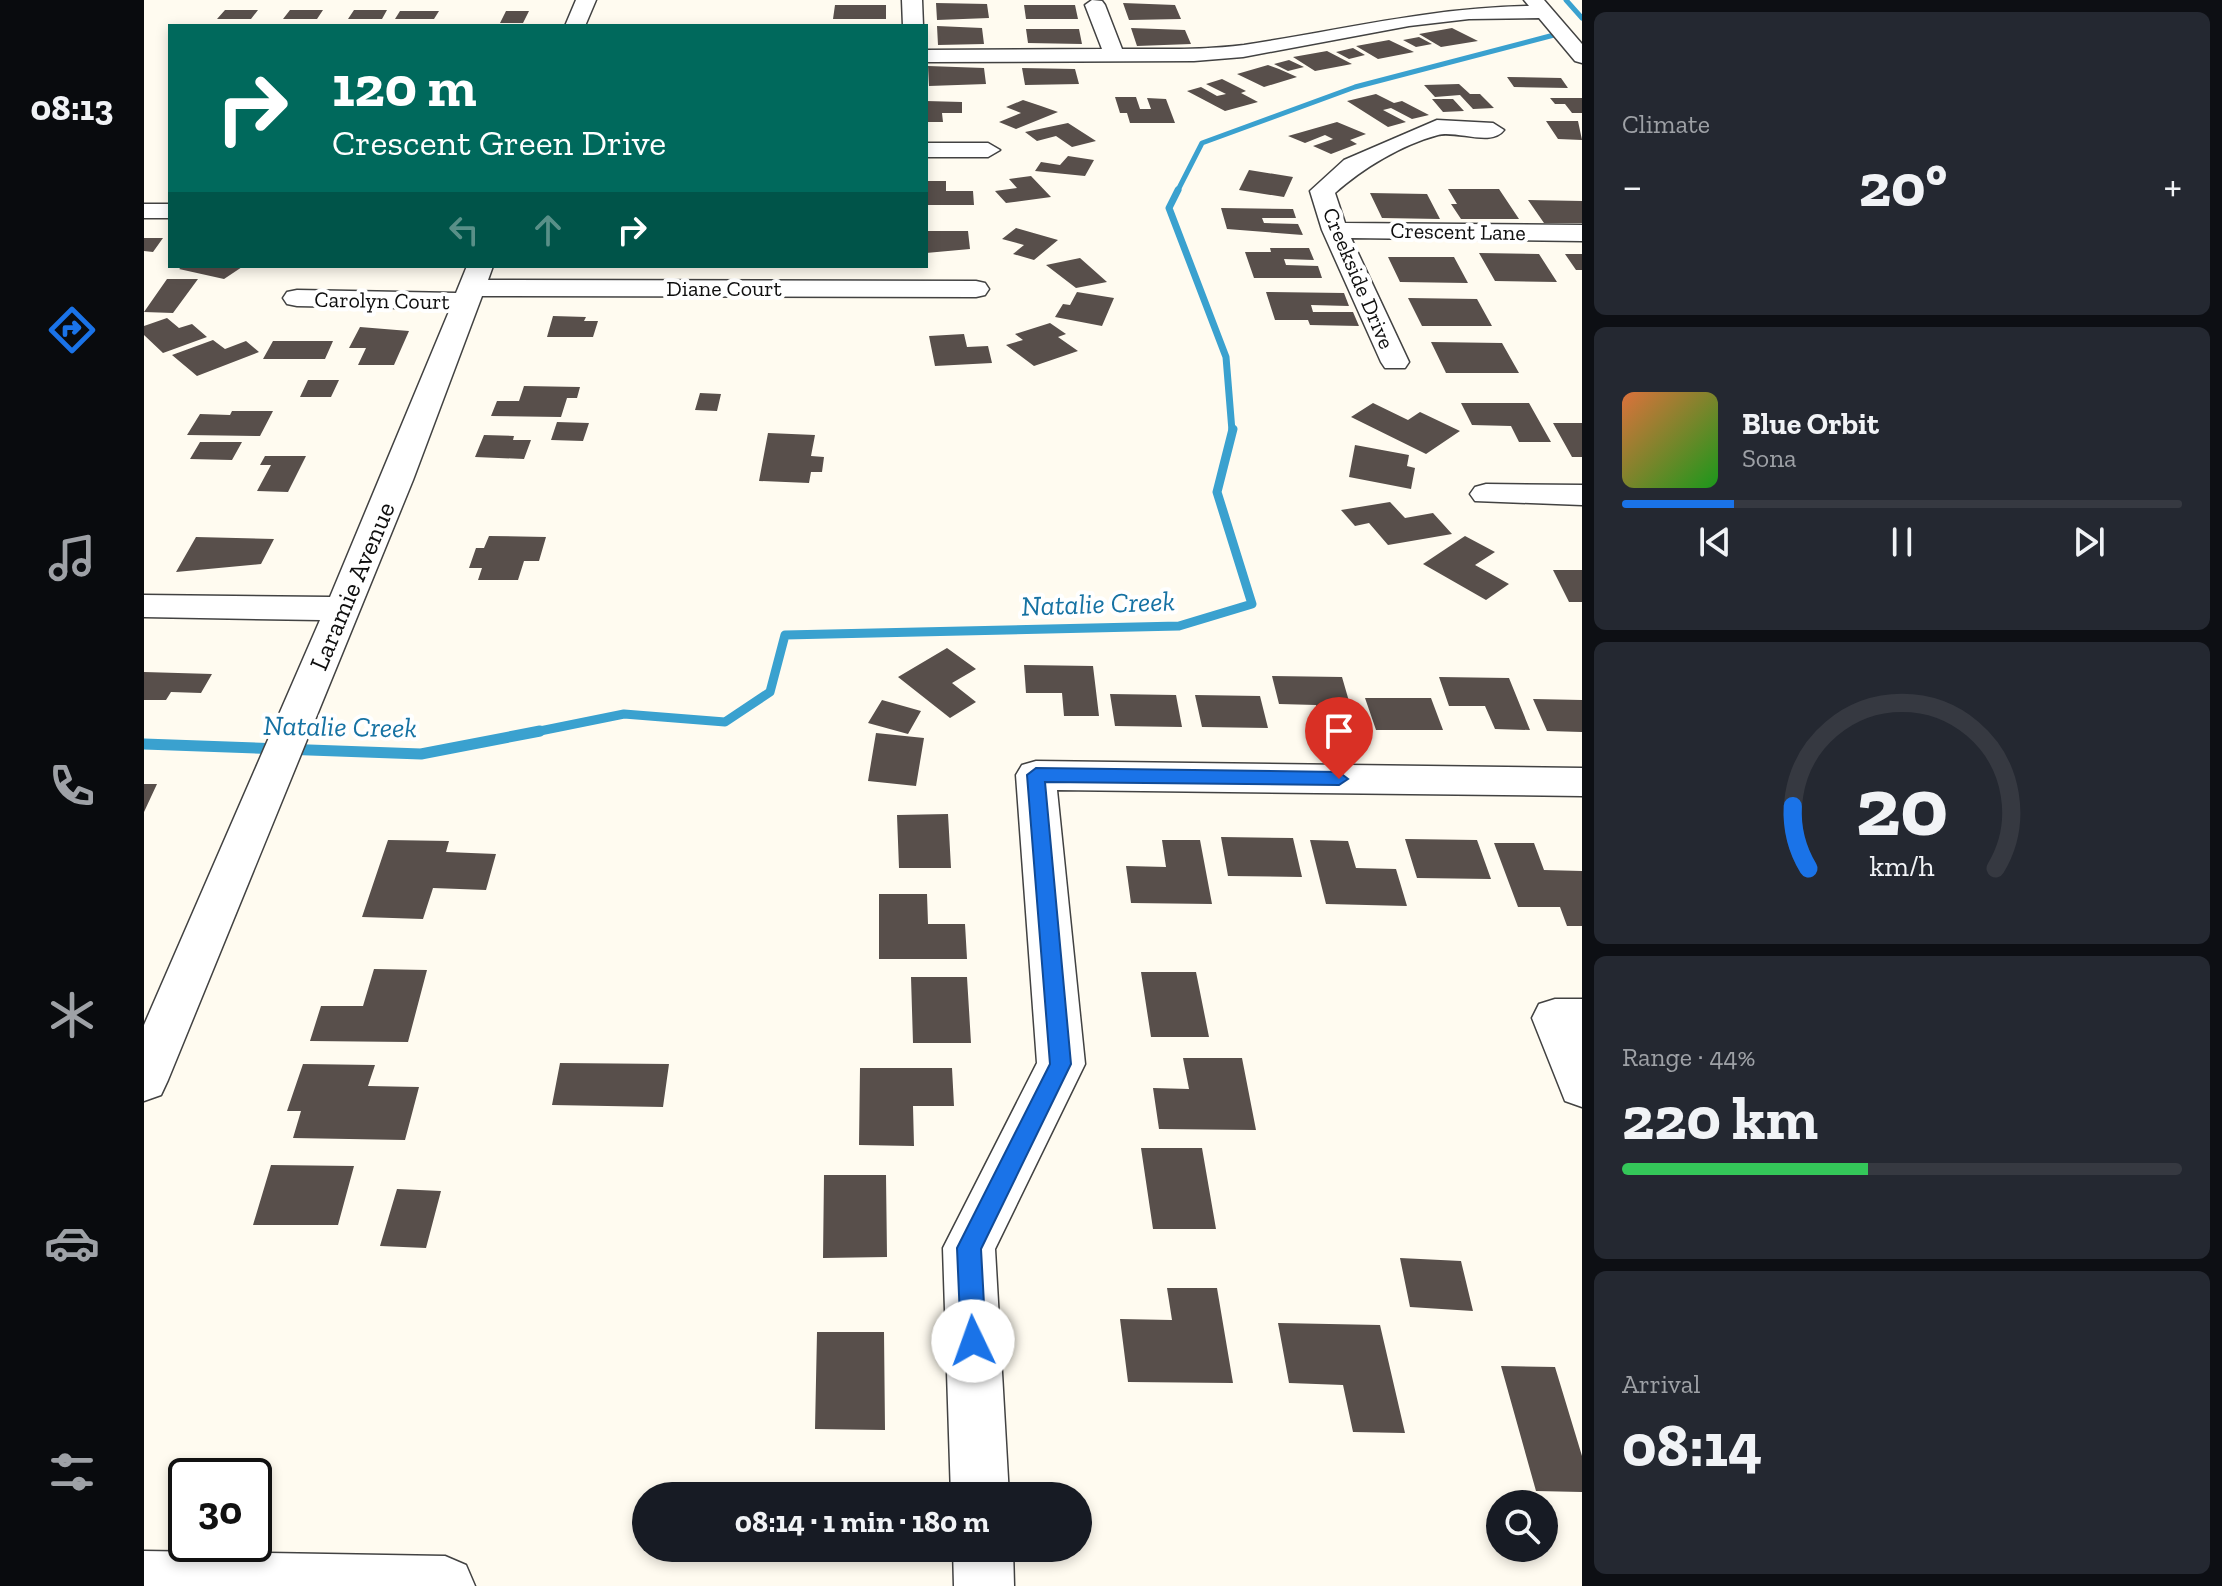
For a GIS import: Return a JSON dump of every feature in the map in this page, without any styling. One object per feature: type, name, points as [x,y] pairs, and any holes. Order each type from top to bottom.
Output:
[{"type":"street","points":[[576,24],[586,0]]},
{"type":"street","points":[[912,0],[913,24]]},
{"type":"street","points":[[1095,5],[1106,57],[1104,83]]},
{"type":"street","points":[[1162,75],[1243,51],[1409,20],[1539,6],[1582,57]]},
{"type":"street","points":[[928,56],[1106,57],[1243,51]]},
{"type":"street","name":"Creekside Drive","points":[[1395,362],[1335,230],[1322,191],[1352,165],[1437,127],[1493,130]]},
{"type":"street","points":[[928,150],[988,150]]},
{"type":"street","points":[[144,211],[168,211]]},
{"type":"street","name":"Crescent Lane","points":[[1335,230],[1582,233]]},
{"type":"street","name":"Diane Court","points":[[473,285],[976,289]]},
{"type":"street","name":"Carolyn Court","points":[[297,298],[473,285]]},
{"type":"street","name":"Laramie Avenue","points":[[144,1080],[342,609],[473,285]]},
{"type":"street","points":[[1486,494],[1582,495]]},
{"type":"street","points":[[144,606],[342,609]]},
{"type":"street","points":[[979,1482],[969,1248],[1061,1064],[1036,775],[1582,782]]},
{"type":"street","points":[[1582,1018],[1555,1018],[1582,1086]]},
{"type":"street","points":[[983,1562],[984,1586]]},
{"type":"street","points":[[144,1581],[445,1586]]},
{"type":"building","points":[[936,3],[987,4],[989,18],[937,20]]},
{"type":"building","points":[[1123,3],[1175,5],[1181,19],[1129,20]]},
{"type":"building","points":[[835,5],[886,5],[886,19],[833,19]]},
{"type":"building","points":[[1024,5],[1075,5],[1078,19],[1026,19]]},
{"type":"building","points":[[225,10],[258,10],[251,19],[217,19]]},
{"type":"building","points":[[290,10],[323,10],[317,19],[283,19]]},
{"type":"building","points":[[354,10],[387,10],[382,19],[348,19]]},
{"type":"building","points":[[400,11],[439,11],[434,19],[395,19]]},
{"type":"building","points":[[506,11],[529,11],[523,23],[500,23]]},
{"type":"building","points":[[937,26],[982,28],[984,44],[938,45]]},
{"type":"building","points":[[1131,28],[1185,30],[1191,44],[1137,46]]},
{"type":"building","points":[[1452,28],[1478,41],[1441,47],[1419,34]]},
{"type":"building","points":[[1026,29],[1079,29],[1082,44],[1028,43]]},
{"type":"building","points":[[1419,37],[1432,44],[1416,47],[1403,40]]},
{"type":"building","points":[[1389,40],[1414,52],[1378,59],[1356,46]]},
{"type":"building","points":[[1353,48],[1365,55],[1349,59],[1336,52]]},
{"type":"building","points":[[1327,51],[1352,64],[1315,71],[1293,57]]},
{"type":"building","points":[[1289,60],[1304,67],[1288,71],[1274,64]]},
{"type":"building","points":[[1268,65],[1297,77],[1264,87],[1237,74]]},
{"type":"building","points":[[928,66],[984,68],[986,84],[929,86]]},
{"type":"building","points":[[1022,68],[1075,69],[1079,84],[1025,85]]},
{"type":"building","points":[[1507,77],[1561,78],[1568,88],[1514,87]]},
{"type":"building","points":[[1222,79],[1246,91],[1241,93],[1258,102],[1225,111],[1187,91],[1201,87],[1217,96],[1226,94],[1206,84]]},
{"type":"building","points":[[1459,84],[1470,94],[1480,94],[1494,108],[1473,109],[1460,95],[1435,97],[1424,85]]},
{"type":"building","points":[[1376,94],[1394,103],[1402,101],[1429,115],[1412,119],[1391,108],[1383,110],[1406,122],[1388,127],[1347,101]]},
{"type":"building","points":[[1115,97],[1136,97],[1140,109],[1151,109],[1147,98],[1166,99],[1175,123],[1130,123],[1127,113],[1120,113]]},
{"type":"building","points":[[1550,98],[1582,98],[1582,113],[1572,113],[1565,104],[1555,104]]},
{"type":"building","points":[[1432,99],[1453,99],[1464,111],[1443,112]]},
{"type":"building","points":[[1023,100],[1058,112],[1016,129],[999,122],[1021,113],[1006,107]]},
{"type":"building","points":[[928,101],[962,102],[962,113],[942,113],[943,122],[928,122]]},
{"type":"building","points":[[1546,121],[1578,121],[1582,140],[1558,139]]},
{"type":"building","points":[[1337,122],[1366,134],[1350,140],[1357,144],[1331,154],[1313,146],[1333,139],[1325,135],[1305,143],[1288,136]]},
{"type":"building","points":[[1068,123],[1096,141],[1072,147],[1056,136],[1037,141],[1025,132]]},
{"type":"building","points":[[1068,156],[1094,160],[1085,176],[1035,171],[1041,162],[1060,165]]},
{"type":"building","points":[[1249,170],[1293,177],[1284,197],[1239,190]]},
{"type":"building","points":[[1031,176],[1051,197],[1006,203],[995,191],[1017,188],[1009,179]]},
{"type":"building","points":[[928,181],[946,181],[946,191],[973,191],[974,205],[928,205]]},
{"type":"building","points":[[1448,189],[1499,189],[1519,219],[1461,219],[1451,204],[1457,204]]},
{"type":"building","points":[[1370,193],[1427,194],[1440,219],[1382,218]]},
{"type":"building","points":[[1528,200],[1582,201],[1582,223],[1544,223]]},
{"type":"building","points":[[1221,208],[1293,209],[1296,218],[1262,218],[1264,223],[1298,224],[1303,235],[1227,229]]},
{"type":"building","points":[[1016,228],[1058,240],[1034,260],[1013,254],[1024,245],[1002,239]]},
{"type":"building","points":[[928,231],[968,231],[970,249],[928,253]]},
{"type":"building","points":[[144,238],[163,238],[153,252],[144,251]]},
{"type":"building","points":[[1270,248],[1309,248],[1314,260],[1284,259],[1286,265],[1318,266],[1322,278],[1254,278],[1245,252],[1271,252]]},
{"type":"building","points":[[1479,253],[1539,254],[1557,282],[1495,281]]},
{"type":"building","points":[[1565,254],[1582,254],[1582,270],[1576,270]]},
{"type":"building","points":[[1388,257],[1454,257],[1468,283],[1400,282]]},
{"type":"building","points":[[1080,258],[1107,282],[1076,288],[1046,265]]},
{"type":"building","points":[[180,268],[240,268],[224,279]]},
{"type":"building","points":[[167,279],[198,279],[173,313],[144,312]]},
{"type":"building","points":[[1077,292],[1114,298],[1102,326],[1055,317],[1063,304],[1070,305]]},
{"type":"building","points":[[1266,292],[1344,293],[1349,306],[1311,305],[1313,312],[1353,312],[1359,326],[1310,325],[1308,320],[1275,320]]},
{"type":"building","points":[[1408,298],[1477,299],[1492,326],[1422,326]]},
{"type":"building","points":[[553,316],[586,317],[584,321],[598,321],[593,337],[547,337]]},
{"type":"building","points":[[167,318],[179,328],[192,324],[207,337],[163,353],[144,335],[144,326]]},
{"type":"building","points":[[1050,323],[1066,334],[1058,337],[1078,351],[1034,366],[1006,345],[1023,340],[1015,334]]},
{"type":"building","points":[[360,327],[409,331],[394,365],[358,365],[366,348],[349,348]]},
{"type":"building","points":[[964,334],[967,347],[988,346],[992,363],[935,366],[929,336]]},
{"type":"building","points":[[213,340],[225,349],[246,341],[259,352],[197,376],[172,355]]},
{"type":"building","points":[[273,341],[333,341],[325,359],[263,359]]},
{"type":"building","points":[[1431,342],[1502,343],[1519,373],[1446,373]]},
{"type":"building","points":[[308,380],[339,380],[331,397],[300,397]]},
{"type":"building","points":[[524,386],[580,387],[577,398],[567,398],[561,417],[491,416],[497,401],[519,401]]},
{"type":"building","points":[[700,393],[721,394],[717,411],[695,410]]},
{"type":"building","points":[[1373,403],[1408,420],[1420,412],[1460,431],[1426,454],[1351,417]]},
{"type":"building","points":[[1461,403],[1529,403],[1551,442],[1519,442],[1511,426],[1472,425]]},
{"type":"building","points":[[232,411],[273,411],[260,436],[187,435],[200,414],[230,415]]},
{"type":"building","points":[[557,422],[589,423],[583,441],[551,440]]},
{"type":"building","points":[[1553,423],[1582,423],[1582,457],[1572,457]]},
{"type":"building","points":[[768,433],[815,435],[811,456],[824,457],[822,472],[811,472],[809,483],[759,481]]},
{"type":"building","points":[[484,435],[531,440],[524,459],[475,457]]},
{"type":"building","points":[[200,442],[242,442],[232,460],[190,459]]},
{"type":"building","points":[[1355,445],[1409,455],[1407,466],[1415,468],[1411,489],[1349,477]]},
{"type":"building","points":[[265,456],[306,456],[288,492],[257,491],[271,465],[260,465]]},
{"type":"building","points":[[1390,502],[1405,518],[1433,513],[1452,534],[1388,545],[1369,523],[1355,526],[1341,510]]},
{"type":"building","points":[[489,536],[546,537],[539,561],[524,561],[518,580],[478,580],[482,568],[469,568],[476,548],[484,548]]},
{"type":"building","points":[[1465,536],[1495,552],[1475,565],[1509,584],[1486,600],[1423,564]]},
{"type":"building","points":[[196,537],[274,539],[261,564],[176,572]]},
{"type":"building","points":[[1553,570],[1582,570],[1582,602],[1569,602]]},
{"type":"building","points":[[947,648],[976,669],[952,683],[976,702],[950,718],[898,677]]},
{"type":"building","points":[[1024,665],[1093,666],[1099,716],[1064,716],[1062,693],[1026,693]]},
{"type":"building","points":[[144,672],[212,674],[201,693],[171,692],[166,700],[144,700]]},
{"type":"building","points":[[1272,676],[1342,677],[1357,729],[1322,728],[1316,705],[1279,704]]},
{"type":"building","points":[[1439,677],[1509,678],[1530,730],[1495,729],[1485,706],[1449,706]]},
{"type":"building","points":[[1110,694],[1176,695],[1182,727],[1115,726]]},
{"type":"building","points":[[1195,695],[1260,696],[1268,728],[1202,727]]},
{"type":"building","points":[[1365,698],[1431,698],[1443,730],[1376,730]]},
{"type":"building","points":[[1533,699],[1582,700],[1582,732],[1547,731]]},
{"type":"building","points":[[882,700],[921,711],[908,734],[868,723]]},
{"type":"building","points":[[876,733],[924,738],[916,786],[868,781]]},
{"type":"building","points":[[144,784],[157,784],[144,812]]},
{"type":"building","points":[[948,814],[951,868],[899,868],[897,815]]},
{"type":"building","points":[[1221,837],[1293,838],[1302,877],[1228,876]]},
{"type":"building","points":[[1405,839],[1477,840],[1491,879],[1417,878]]},
{"type":"building","points":[[388,840],[449,841],[446,852],[496,854],[486,890],[433,888],[423,919],[362,917]]},
{"type":"building","points":[[1162,840],[1200,840],[1212,904],[1131,903],[1126,866],[1166,867]]},
{"type":"building","points":[[1310,840],[1348,841],[1356,868],[1396,869],[1407,906],[1326,904]]},
{"type":"building","points":[[1494,843],[1534,843],[1544,870],[1582,871],[1582,926],[1567,926],[1560,907],[1518,907]]},
{"type":"building","points":[[879,894],[927,894],[928,924],[965,924],[967,959],[879,959]]},
{"type":"building","points":[[374,969],[427,970],[408,1042],[310,1041],[321,1006],[363,1006]]},
{"type":"building","points":[[1141,972],[1196,972],[1209,1037],[1151,1037]]},
{"type":"building","points":[[911,977],[967,977],[971,1043],[913,1043]]},
{"type":"building","points":[[1183,1058],[1242,1058],[1256,1130],[1159,1129],[1153,1088],[1189,1089]]},
{"type":"building","points":[[560,1063],[669,1064],[663,1107],[552,1105]]},
{"type":"building","points":[[303,1064],[375,1065],[368,1086],[419,1087],[405,1140],[293,1138],[301,1111],[287,1111]]},
{"type":"building","points":[[860,1068],[952,1068],[954,1106],[913,1106],[914,1146],[859,1145]]},
{"type":"building","points":[[1141,1148],[1202,1148],[1216,1229],[1153,1229]]},
{"type":"building","points":[[271,1165],[354,1166],[338,1225],[253,1225]]},
{"type":"building","points":[[824,1175],[886,1175],[887,1257],[823,1258]]},
{"type":"building","points":[[397,1189],[441,1191],[426,1248],[380,1246]]},
{"type":"building","points":[[1400,1258],[1461,1261],[1473,1311],[1410,1307]]},
{"type":"building","points":[[1167,1288],[1217,1288],[1233,1383],[1128,1382],[1120,1319],[1172,1320]]},
{"type":"building","points":[[1278,1323],[1380,1325],[1405,1433],[1353,1432],[1343,1385],[1289,1383]]},
{"type":"building","points":[[817,1332],[884,1332],[885,1430],[815,1429]]},
{"type":"building","points":[[1501,1366],[1555,1367],[1582,1456],[1582,1492],[1536,1490]]},
{"type":"waterway","name":"Natalie Creek","points":[[1566,0],[1582,18]]},
{"type":"waterway","name":"Natalie Creek","points":[[1177,192],[1202,143],[1355,87],[1554,35]]},
{"type":"waterway","name":"Natalie Creek","points":[[1177,192],[1169,208],[1226,357],[1232,431]]},
{"type":"waterway","name":"Natalie Creek","points":[[538,731],[624,714],[725,722],[770,692],[785,635],[1179,626],[1252,604],[1217,492],[1233,429]]},
{"type":"waterway","name":"Natalie Creek","points":[[144,744],[421,754],[538,731]]},
{"type":"waterway","name":"Natalie Creek","points":[[530,733],[538,731]]},
{"type":"route","points":[[973,1341],[969,1248],[1061,1064],[1036,775],[1339,779]]}]
